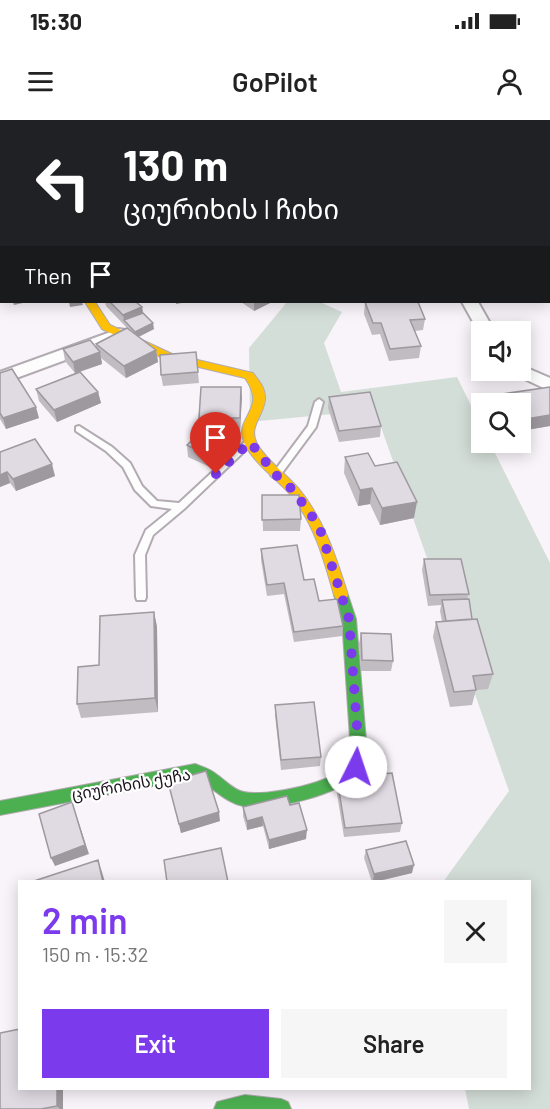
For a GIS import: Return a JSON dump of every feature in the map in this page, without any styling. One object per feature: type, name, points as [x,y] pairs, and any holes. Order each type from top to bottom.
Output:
[{"type":"street","points":[[91,303],[106,327],[169,357],[249,375],[257,384],[261,401],[248,429],[250,442]]},
{"type":"street","points":[[471,303],[481,321]]},
{"type":"street","points":[[0,378],[119,334]]},
{"type":"street","points":[[531,376],[550,385]]},
{"type":"street","name":"ციურიხის ქუჩა","points":[[0,808],[195,771],[215,778],[243,799],[255,800],[293,795],[345,777],[356,767],[359,753],[349,619],[319,526],[293,490],[276,475],[250,442]]},
{"type":"street","points":[[224,1109],[245,1105],[281,1109]]},
{"type":"lane","points":[[276,475],[312,427],[319,402]]},
{"type":"lane","points":[[79,429],[109,449],[127,465],[138,488],[154,504],[181,507]]},
{"type":"lane","points":[[141,597],[140,555],[149,533],[181,507],[250,442]]},
{"type":"shaded area","points":[[286,303],[322,303],[342,312],[324,343],[341,392],[457,377],[471,406],[471,453],[495,453],[550,563],[550,1109],[469,1109],[465,1090],[531,1090],[531,880],[444,880],[509,791],[375,410],[250,422],[249,348]]},
{"type":"building","points":[[111,303],[137,303],[142,307],[123,315]]},
{"type":"building","points":[[365,303],[418,303],[425,319],[410,320],[421,346],[390,349],[381,323],[373,323]]},
{"type":"building","points":[[143,313],[153,323],[135,332],[124,320]]},
{"type":"building","points":[[127,328],[156,350],[124,366],[96,344]]},
{"type":"building","points":[[90,340],[100,352],[73,362],[63,349]]},
{"type":"building","points":[[196,352],[198,372],[161,375],[160,355]]},
{"type":"building","points":[[12,369],[36,407],[3,418],[0,413],[0,373]]},
{"type":"building","points":[[80,372],[98,392],[54,410],[36,389]]},
{"type":"building","points":[[201,387],[241,387],[240,418],[199,418]]},
{"type":"building","points":[[550,387],[550,415],[531,418],[531,393],[509,393]]},
{"type":"building","points":[[370,392],[381,426],[339,431],[329,397]]},
{"type":"building","points":[[211,422],[236,433],[211,457],[187,445]]},
{"type":"building","points":[[35,439],[52,464],[13,479],[7,472],[0,475],[0,452]]},
{"type":"building","points":[[368,453],[375,466],[397,462],[417,502],[382,508],[372,488],[360,490],[345,457]]},
{"type":"building","points":[[262,495],[299,495],[301,519],[262,520]]},
{"type":"building","points":[[297,545],[304,580],[314,579],[319,601],[337,599],[343,626],[294,632],[284,583],[267,585],[261,549]]},
{"type":"building","points":[[424,559],[461,559],[469,594],[430,595]]},
{"type":"building","points":[[469,599],[472,619],[446,621],[442,600]]},
{"type":"building","points":[[154,612],[155,698],[77,704],[78,667],[99,665],[100,616]]},
{"type":"building","points":[[477,619],[493,674],[473,676],[476,690],[454,692],[436,622]]},
{"type":"building","points":[[361,633],[391,634],[393,661],[362,660]]},
{"type":"building","points":[[314,702],[321,757],[281,760],[275,705]]},
{"type":"building","points":[[206,771],[219,812],[179,824],[168,782]]},
{"type":"building","points":[[392,773],[402,823],[345,828],[337,778]]},
{"type":"building","points":[[287,796],[290,805],[299,803],[307,830],[269,840],[262,817],[247,821],[243,807]]},
{"type":"building","points":[[72,802],[85,845],[51,858],[39,814]]},
{"type":"building","points":[[406,841],[414,865],[374,874],[366,850]]},
{"type":"building","points":[[221,848],[228,880],[167,880],[164,860]]},
{"type":"building","points":[[98,860],[103,880],[37,880]]},
{"type":"building","points":[[18,1029],[18,1090],[57,1090],[57,1106],[41,1109],[0,1109],[0,1033]]},
{"type":"traffic: fast","points":[[0,808],[195,771],[202,773],[230,794],[242,799],[253,800],[303,793],[348,774],[356,766],[359,753],[349,619],[341,595]]},
{"type":"traffic: fast","points":[[224,1109],[245,1105],[281,1109]]},
{"type":"traffic: slow","points":[[91,303],[106,327],[169,357],[249,375],[257,386],[260,396],[259,404],[249,425],[250,442],[265,462],[293,490],[310,514],[323,540],[341,595]]},
{"type":"route","points":[[216,474],[250,442],[276,475],[293,490],[319,526],[349,619],[359,753],[356,767]]}]
